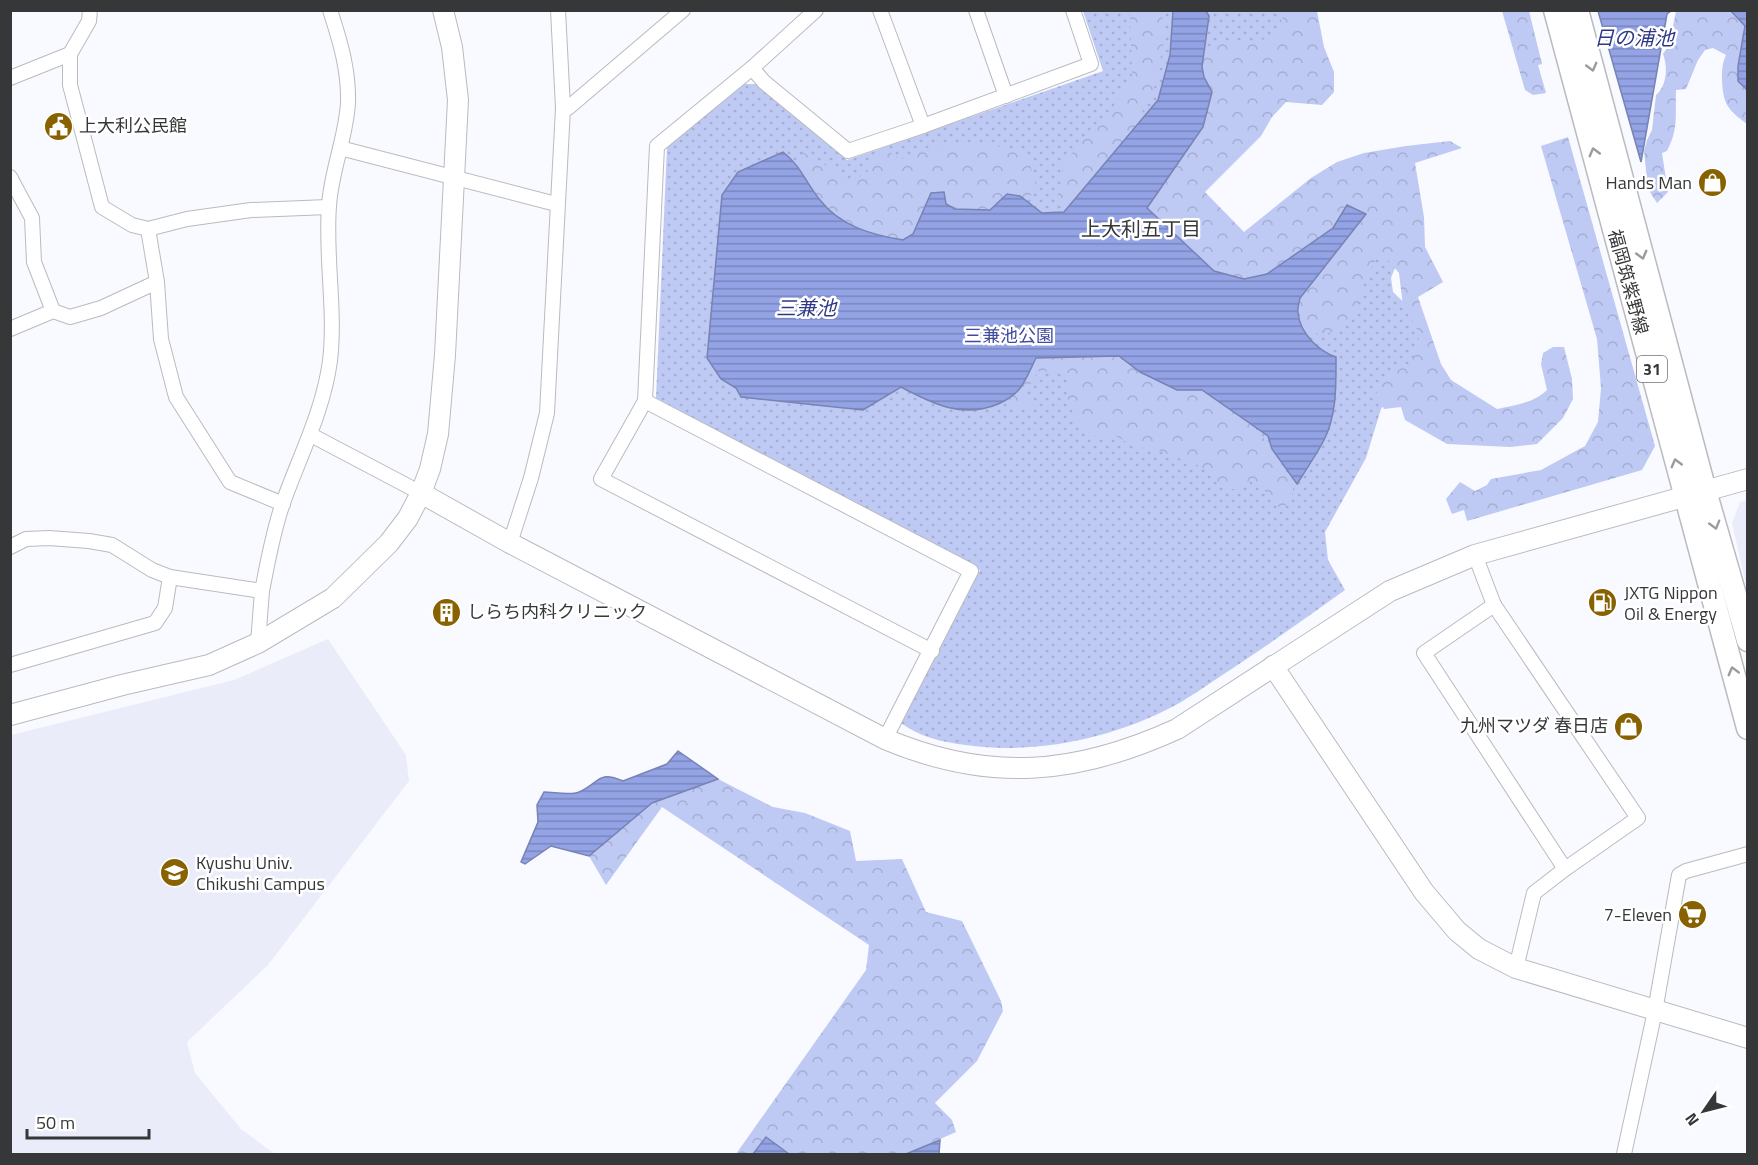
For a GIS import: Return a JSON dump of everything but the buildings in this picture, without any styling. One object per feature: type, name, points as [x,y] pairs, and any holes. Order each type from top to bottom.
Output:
[{"type":"main road","name":"福岡筑紫野線","points":[[1555,10],[1695,493],[1742,598],[1748,640]]},
{"type":"main road","name":"福岡筑紫野線","points":[[1577,10],[1695,493],[1748,728]]},
{"type":"street","points":[[90,10],[89,21],[70,54],[70,86],[102,207],[132,225],[148,229],[187,219],[251,210],[328,207]]},
{"type":"street","points":[[258,643],[262,591],[273,536],[283,504],[311,435],[323,395],[330,360],[332,327],[328,207],[332,176],[348,104],[347,69],[330,10]]},
{"type":"street","points":[[10,716],[122,685],[209,665],[258,643],[333,598],[389,543],[408,518],[421,494],[430,469],[438,434],[445,355],[458,100],[452,48],[443,10]]},
{"type":"street","points":[[510,543],[531,478],[547,413],[556,204],[563,108],[558,10]]},
{"type":"street","points":[[563,108],[568,108],[683,10]]},
{"type":"street","points":[[816,10],[752,68],[657,146],[645,402],[601,478],[932,651]]},
{"type":"street","points":[[880,10],[923,126]]},
{"type":"street","points":[[976,10],[1006,96]]},
{"type":"street","points":[[752,68],[764,82],[848,151],[1091,64],[1073,10]]},
{"type":"street","points":[[10,78],[70,54]]},
{"type":"street","points":[[340,148],[556,204]]},
{"type":"street","points":[[10,177],[32,218],[34,262],[53,311]]},
{"type":"street","points":[[148,229],[157,282],[161,339],[176,397],[230,482],[283,504]]},
{"type":"street","points":[[10,329],[53,311],[70,316],[101,308],[157,282]]},
{"type":"street","points":[[645,402],[971,571],[885,739]]},
{"type":"street","points":[[311,435],[510,543],[885,739],[932,757],[960,763],[1014,768],[1069,765],[1139,747],[1177,729],[1390,591],[1474,555],[1748,479]]},
{"type":"street","points":[[10,547],[26,539],[49,538],[112,545],[152,570],[170,578],[262,591]]},
{"type":"street","points":[[1474,555],[1494,605],[1638,818],[1534,893],[1516,968]]},
{"type":"street","points":[[10,665],[156,623],[165,608],[170,578]]},
{"type":"street","points":[[1494,605],[1424,653],[1565,869]]},
{"type":"street","points":[[1273,666],[1438,911],[1457,932],[1479,949],[1516,968],[1748,1038]]},
{"type":"street","points":[[1624,1155],[1655,1011],[1679,876],[1748,854]]},
{"type":"shaded area","points":[[1748,500],[1747,590],[1732,523],[1740,502]]},
{"type":"shaded area","name":"Kyushu Univ. Chikushi Campus","points":[[328,639],[406,755],[409,781],[268,965],[187,1042],[195,1073],[241,1129],[275,1154],[11,1154],[11,735],[234,680]]},
{"type":"green space","name":"三兼池公園","points":[[1083,11],[1299,11],[1185,206],[1214,240],[1415,217],[1391,278],[1393,292],[1423,324],[1423,356],[1381,409],[1366,458],[1325,532],[1328,560],[1345,590],[1187,699],[1129,726],[1082,740],[1033,747],[984,747],[951,743],[920,734],[901,723],[980,570],[656,398],[667,147],[742,84],[756,84],[847,160],[1103,71]]},
{"type":"green space","points":[[1130,11],[1162,11],[1164,41],[1155,86],[1128,149],[1068,220],[1058,197],[1063,166],[1085,136],[1110,112],[1132,75]]},
{"type":"green space","points":[[1285,11],[1317,11],[1324,47],[1334,72],[1334,92],[1322,105],[1286,102],[1272,117],[1261,136],[1205,192],[1244,232],[1311,178],[1337,162],[1364,153],[1450,141],[1462,148],[1415,163],[1424,217],[1425,247],[1443,282],[1418,297],[1441,364],[1451,380],[1497,409],[1530,401],[1547,390],[1541,364],[1543,353],[1553,347],[1564,347],[1572,379],[1573,399],[1563,418],[1537,444],[1510,447],[1447,444],[1405,420],[1401,407],[1384,409],[1376,394],[1393,369],[1412,364],[1420,334],[1403,306],[1399,273],[1385,257],[1377,258],[1367,276],[1350,324],[1329,333],[1317,334],[1304,322],[1295,299],[1267,282],[1226,288],[1134,205],[1193,72],[1215,41],[1253,42],[1273,37]]},
{"type":"green space","points":[[1502,11],[1529,11],[1542,64],[1538,65],[1546,93],[1533,95],[1525,90]]},
{"type":"green space","points":[[1676,11],[1747,11],[1747,124],[1731,110],[1725,100],[1722,72],[1726,55],[1713,48],[1705,50],[1698,60],[1686,89],[1676,90],[1676,121],[1673,135],[1667,151],[1662,153],[1668,192],[1657,203],[1648,189],[1644,151],[1652,130],[1656,95],[1666,76],[1663,54],[1675,36],[1673,26]]},
{"type":"green space","points":[[1568,137],[1655,446],[1642,470],[1467,521],[1464,510],[1452,514],[1446,499],[1460,482],[1475,491],[1487,485],[1491,479],[1541,470],[1585,446],[1598,422],[1601,388],[1597,339],[1541,146]]},
{"type":"green space","points":[[989,144],[1008,149],[1026,150],[1037,189],[1019,207],[913,244],[855,237],[795,185],[802,152],[824,164],[847,182],[866,174],[876,155],[887,150],[900,159],[916,155],[927,148]]},
{"type":"green space","points":[[1117,349],[1227,403],[1261,434],[1293,482],[1293,496],[1285,506],[1277,507],[1260,485],[1249,481],[1241,490],[1223,488],[1207,470],[1197,465],[1157,450],[1133,446],[1116,436],[1095,436],[1078,425],[1068,399],[1069,373],[1038,371],[1027,390],[1031,407],[1015,411],[1007,388],[1036,351]]},
{"type":"green space","points":[[718,779],[773,807],[805,813],[850,831],[856,861],[902,859],[926,912],[962,921],[1001,1001],[1003,1011],[977,1061],[935,1103],[952,1120],[956,1132],[906,1154],[789,1154],[766,1137],[753,1154],[736,1154],[866,970],[869,945],[662,807],[606,885],[589,856],[652,803]]},
{"type":"water","name":"三兼池","points":[[1173,11],[1206,11],[1209,16],[1202,67],[1204,77],[1212,92],[1203,127],[1147,208],[1214,271],[1244,279],[1267,274],[1333,228],[1347,205],[1366,214],[1300,298],[1298,311],[1302,327],[1317,346],[1336,357],[1336,378],[1334,410],[1328,430],[1297,484],[1272,449],[1268,436],[1202,390],[1177,390],[1140,372],[1119,356],[1036,358],[1023,384],[1013,395],[998,404],[973,410],[960,410],[937,404],[901,387],[863,410],[741,397],[736,388],[721,379],[707,358],[722,195],[738,172],[783,152],[795,163],[820,200],[837,217],[868,232],[903,240],[913,234],[931,193],[944,192],[946,204],[955,209],[990,210],[1007,194],[1020,196],[1042,213],[1064,212],[1158,100],[1170,55]]},
{"type":"water","name":"日の浦池","points":[[1598,11],[1671,11],[1667,14],[1641,162]]},
{"type":"water","points":[[1731,11],[1747,11],[1747,90],[1738,81],[1738,66],[1745,26]]},
{"type":"water","points":[[678,751],[718,779],[652,803],[589,856],[551,846],[525,864],[521,862],[538,822],[537,805],[544,792],[575,793],[603,777],[623,781],[667,764]]},
{"type":"water","points":[[766,1137],[789,1154],[753,1154]]},
{"type":"water","points":[[940,1140],[939,1154],[906,1154]]},
{"type":"place","name":"上大利公民館","points":[[58,126]]},
{"type":"place","name":"Hands Man","points":[[1713,183]]},
{"type":"place","name":"JXTG Nippon Oil & Energy","points":[[1603,603]]},
{"type":"place","name":"しらち内科クリニック","points":[[446,612]]},
{"type":"place","name":"九州マツダ 春日店","points":[[1629,726]]},
{"type":"place","name":"Kyushu Univ. Chikushi Campus","points":[[175,873]]},
{"type":"place","name":"7-Eleven","points":[[1693,915]]},
{"type":"district","name":"上大利五丁目","points":[[1141,229]]}]
